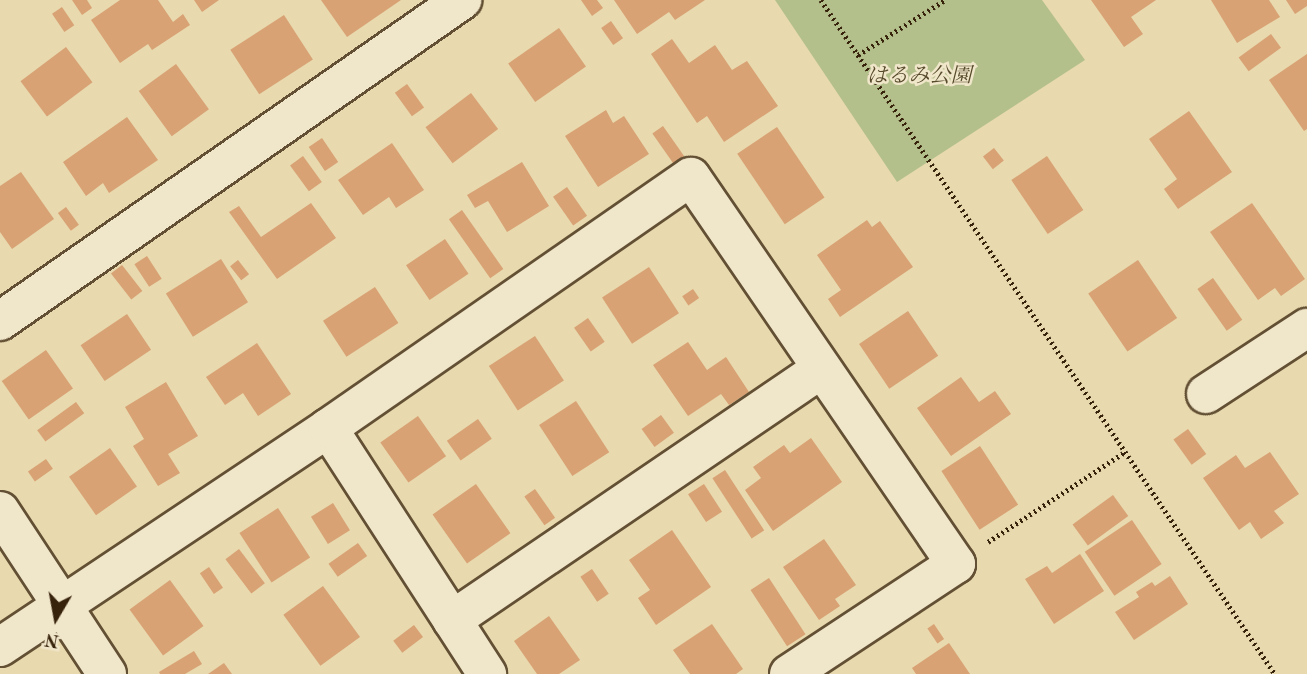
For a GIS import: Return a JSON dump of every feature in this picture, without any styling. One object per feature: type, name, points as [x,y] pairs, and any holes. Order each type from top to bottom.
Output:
[{"type":"street","points":[[0,321],[462,0]]},
{"type":"street","points":[[0,647],[328,428],[691,177],[956,564],[789,674]]},
{"type":"street","points":[[1206,394],[1307,328]]},
{"type":"street","points":[[452,620],[822,369]]},
{"type":"street","points":[[328,428],[487,674]]},
{"type":"street","points":[[0,510],[107,674]]},
{"type":"path","points":[[821,0],[1275,674]]},
{"type":"path","points":[[858,55],[945,0]]},
{"type":"path","points":[[956,564],[1125,452]]},
{"type":"green space","name":"はるみ公園","points":[[775,0],[1042,0],[1085,60],[897,182]]},
{"type":"building","points":[[72,0],[87,0],[92,8],[82,15]]},
{"type":"building","points":[[120,0],[158,0],[173,22],[183,14],[190,25],[152,50],[148,44],[120,63],[91,20]]},
{"type":"building","points":[[194,0],[219,0],[202,12]]},
{"type":"building","points":[[321,0],[401,0],[347,37]]},
{"type":"building","points":[[581,0],[597,0],[603,8],[592,16]]},
{"type":"building","points":[[614,0],[705,0],[675,20],[669,12],[637,34]]},
{"type":"building","points":[[1091,0],[1156,0],[1131,17],[1143,34],[1124,47]]},
{"type":"building","points":[[1211,0],[1269,0],[1280,17],[1237,43]]},
{"type":"building","points":[[1286,0],[1307,0],[1307,6],[1295,14]]},
{"type":"building","points":[[62,7],[74,25],[64,32],[52,14]]},
{"type":"building","points":[[284,15],[313,59],[259,94],[230,50]]},
{"type":"building","points":[[611,21],[623,38],[613,45],[601,28]]},
{"type":"building","points":[[559,28],[586,67],[535,102],[508,64]]},
{"type":"building","points":[[1271,34],[1281,48],[1249,71],[1239,58]]},
{"type":"building","points":[[672,39],[689,63],[715,45],[732,70],[747,61],[778,106],[724,142],[707,116],[697,123],[651,54]]},
{"type":"building","points":[[66,47],[92,82],[47,116],[20,81]]},
{"type":"building","points":[[1307,54],[1307,129],[1304,131],[1269,80]]},
{"type":"building","points":[[176,64],[209,109],[172,136],[139,91]]},
{"type":"building","points":[[407,84],[424,107],[412,116],[395,93]]},
{"type":"building","points":[[471,93],[498,129],[453,163],[425,127]]},
{"type":"building","points":[[606,110],[613,123],[624,116],[649,154],[598,187],[565,136]]},
{"type":"building","points":[[1189,111],[1232,172],[1178,209],[1164,189],[1177,179],[1149,139]]},
{"type":"building","points":[[127,117],[158,160],[109,193],[103,183],[86,196],[63,162]]},
{"type":"building","points":[[663,126],[684,156],[674,164],[652,133]]},
{"type":"building","points":[[777,127],[825,197],[785,224],[737,154]]},
{"type":"building","points":[[322,138],[338,162],[325,171],[309,147]]},
{"type":"building","points":[[392,143],[424,190],[396,208],[389,197],[363,215],[338,180]]},
{"type":"building","points":[[994,148],[1004,161],[993,169],[983,157]]},
{"type":"building","points":[[303,156],[322,182],[309,191],[290,165]]},
{"type":"building","points":[[1047,156],[1083,210],[1048,234],[1011,180]]},
{"type":"building","points":[[522,162],[549,206],[507,232],[488,201],[475,208],[467,195]]},
{"type":"building","points":[[21,172],[54,219],[12,249],[0,232],[0,186]]},
{"type":"building","points":[[567,187],[587,216],[573,225],[553,197]]},
{"type":"building","points":[[311,203],[336,238],[277,279],[229,212],[239,206],[261,237]]},
{"type":"building","points":[[1252,203],[1305,279],[1281,296],[1275,288],[1258,300],[1210,232]]},
{"type":"building","points":[[66,207],[79,225],[71,231],[58,213]]},
{"type":"building","points":[[462,210],[503,269],[490,278],[449,219]]},
{"type":"building","points":[[867,220],[872,227],[880,221],[913,267],[840,317],[828,299],[841,290],[817,255]]},
{"type":"building","points":[[445,239],[468,274],[430,300],[406,265]]},
{"type":"building","points":[[147,256],[162,279],[149,287],[134,264]]},
{"type":"building","points":[[221,259],[248,302],[193,337],[166,293]]},
{"type":"building","points":[[238,260],[249,274],[241,280],[230,266]]},
{"type":"building","points":[[1138,260],[1177,318],[1127,352],[1088,294]]},
{"type":"building","points":[[122,265],[142,291],[131,300],[111,274]]},
{"type":"building","points":[[649,267],[679,313],[632,344],[602,297]]},
{"type":"building","points":[[1213,278],[1242,320],[1227,331],[1197,289]]},
{"type":"building","points":[[375,287],[398,323],[346,357],[323,321]]},
{"type":"building","points":[[693,289],[699,298],[688,305],[682,296]]},
{"type":"building","points":[[908,311],[938,356],[889,389],[859,344]]},
{"type":"building","points":[[127,314],[151,350],[105,381],[81,345]]},
{"type":"building","points":[[588,318],[605,342],[591,352],[574,328]]},
{"type":"building","points":[[535,336],[564,380],[518,410],[489,366]]},
{"type":"building","points":[[688,342],[707,370],[726,357],[749,392],[729,405],[721,394],[688,416],[653,365]]},
{"type":"building","points":[[257,343],[291,394],[258,416],[243,393],[225,405],[206,377]]},
{"type":"building","points":[[46,350],[73,389],[29,419],[2,381]]},
{"type":"building","points":[[961,377],[979,402],[995,391],[1011,414],[951,456],[917,408]]},
{"type":"building","points":[[166,382],[198,436],[168,454],[180,473],[158,486],[133,446],[144,439],[125,407]]},
{"type":"building","points":[[576,401],[609,452],[572,476],[539,425]]},
{"type":"building","points":[[76,402],[84,413],[45,442],[37,430]]},
{"type":"building","points":[[661,415],[674,433],[655,447],[642,429]]},
{"type":"building","points":[[418,416],[446,456],[408,483],[380,442]]},
{"type":"building","points":[[478,419],[492,439],[461,460],[447,441]]},
{"type":"building","points":[[1188,429],[1206,454],[1192,465],[1173,440]]},
{"type":"building","points":[[811,438],[842,482],[773,531],[745,490],[761,478],[753,467],[784,445],[790,453]]},
{"type":"building","points":[[980,446],[1018,505],[980,530],[941,471]]},
{"type":"building","points":[[110,448],[137,487],[96,515],[69,477]]},
{"type":"building","points":[[1270,452],[1299,494],[1274,511],[1284,523],[1261,539],[1250,522],[1239,530],[1203,478],[1236,455],[1245,468]]},
{"type":"building","points":[[46,459],[53,469],[35,481],[28,472]]},
{"type":"building","points":[[725,470],[764,530],[752,539],[712,478]]},
{"type":"building","points":[[476,484],[510,533],[467,564],[433,514]]},
{"type":"building","points":[[704,484],[722,512],[706,522],[688,494]]},
{"type":"building","points":[[535,489],[555,518],[544,525],[524,496]]},
{"type":"building","points":[[1113,495],[1128,516],[1088,545],[1073,524]]},
{"type":"building","points":[[333,503],[350,530],[328,544],[311,517]]},
{"type":"building","points":[[278,508],[310,557],[272,583],[239,533]]},
{"type":"building","points":[[1132,520],[1162,564],[1114,596],[1085,552]]},
{"type":"building","points":[[672,530],[711,587],[656,625],[638,598],[650,590],[629,560]]},
{"type":"building","points":[[824,539],[856,585],[835,599],[840,606],[819,620],[783,567]]},
{"type":"building","points":[[358,543],[367,556],[338,577],[329,564]]},
{"type":"building","points":[[239,549],[265,583],[251,594],[225,559]]},
{"type":"building","points":[[1080,554],[1104,591],[1054,624],[1025,579],[1047,566],[1052,573]]},
{"type":"building","points":[[209,567],[223,588],[214,594],[200,573]]},
{"type":"building","points":[[592,569],[609,594],[597,602],[580,577]]},
{"type":"building","points":[[1170,576],[1188,604],[1134,640],[1115,612],[1139,597],[1136,592],[1152,582],[1155,586]]},
{"type":"building","points":[[769,578],[805,634],[787,646],[751,590]]},
{"type":"building","points":[[170,580],[204,626],[163,656],[130,609]]},
{"type":"building","points":[[323,586],[360,637],[320,666],[283,615]]},
{"type":"building","points":[[549,616],[580,660],[559,674],[537,674],[514,641]]},
{"type":"building","points":[[712,624],[743,669],[736,674],[690,674],[673,650]]},
{"type":"building","points":[[934,624],[944,639],[937,643],[927,628]]},
{"type":"building","points":[[414,625],[423,637],[402,653],[393,641]]},
{"type":"building","points":[[949,643],[970,674],[916,674],[912,668]]},
{"type":"building","points":[[194,651],[202,664],[185,674],[160,674],[159,672]]},
{"type":"building","points":[[224,663],[232,674],[208,674]]}]
